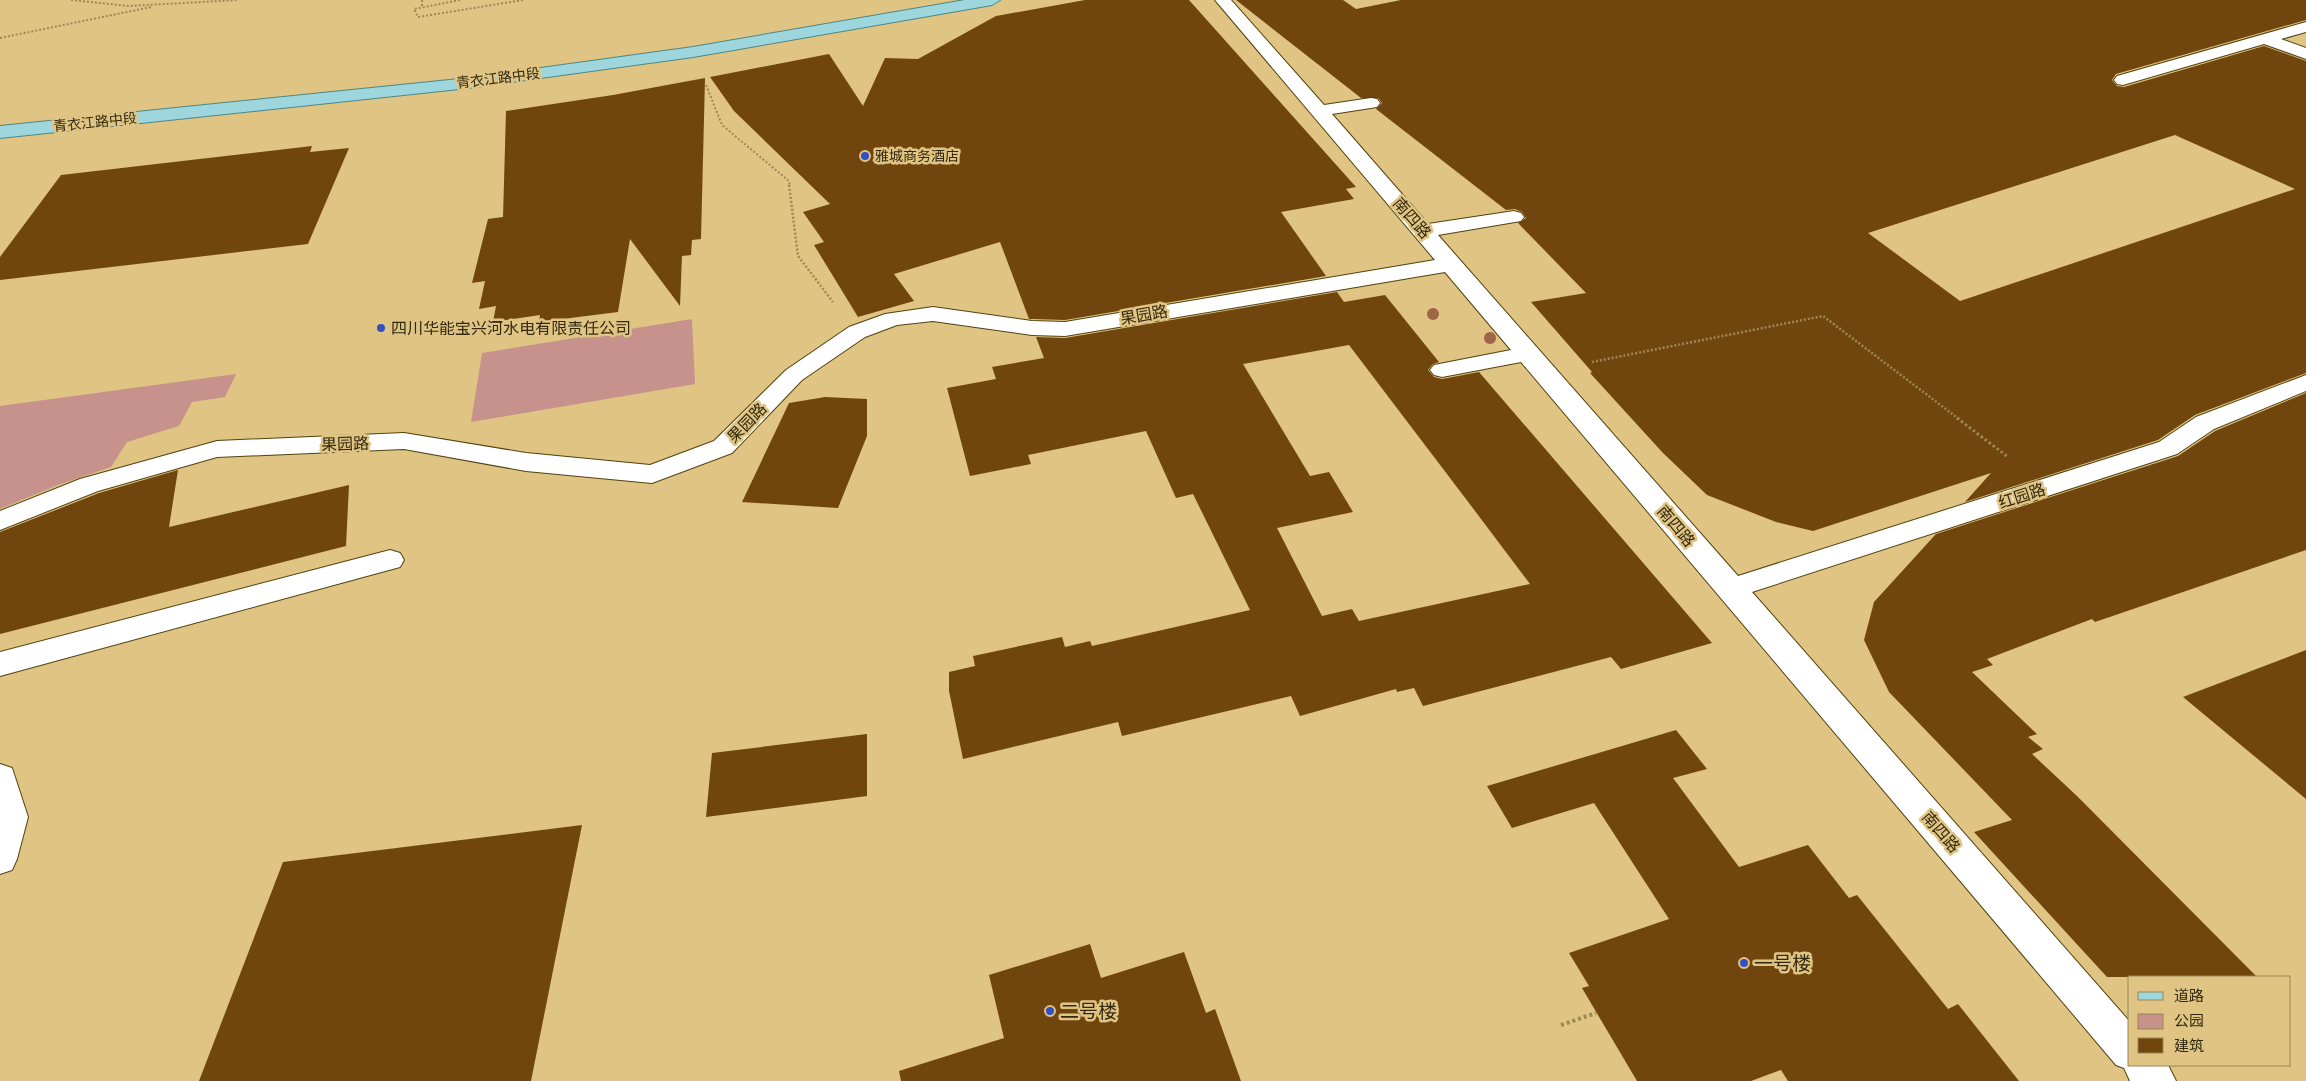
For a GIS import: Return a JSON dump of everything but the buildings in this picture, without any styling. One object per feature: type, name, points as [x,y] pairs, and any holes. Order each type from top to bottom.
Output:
[{"type":"main road","name":"青衣江路中段","points":[[0,132],[469,83],[693,52],[992,0]]},
{"type":"street","name":"南四路","points":[[1223,0],[1538,362],[1729,589],[2128,1049]]},
{"type":"street","points":[[2122,80],[2306,27]]},
{"type":"street","points":[[2266,39],[2306,54]]},
{"type":"street","points":[[1319,110],[1371,103]]},
{"type":"street","points":[[1423,231],[1514,217]]},
{"type":"street","name":"果园路","points":[[0,521],[89,485],[217,449],[404,442],[526,462],[652,474],[723,447],[794,375],[857,332],[893,319],[933,314],[1032,328],[1065,329],[1452,264]]},
{"type":"street","points":[[1442,370],[1538,362]]},
{"type":"street","name":"红园路","points":[[1729,589],[2168,448],[2204,424],[2306,382]]},
{"type":"street","points":[[0,664],[390,560]]},
{"type":"street","points":[[0,778],[11,817],[0,859]]},
{"type":"street","points":[[2143,1066],[2156,1081]]},
{"type":"path","points":[[71,0],[130,6],[238,0]]},
{"type":"path","points":[[422,0],[422,8]]},
{"type":"path","points":[[460,0],[414,9],[418,17],[523,0]]},
{"type":"path","points":[[0,38],[161,4]]},
{"type":"path","points":[[693,52],[722,125],[789,181],[798,256],[857,332]]},
{"type":"path","points":[[1538,362],[1823,316],[2049,487]]},
{"type":"path","points":[[1561,1025],[1596,1013]]},
{"type":"green space","points":[[692,319],[695,384],[471,422],[482,353]]},
{"type":"green space","points":[[236,374],[225,397],[192,402],[179,426],[127,442],[111,467],[58,485],[0,509],[0,406]]},
{"type":"place","name":"雅城商务酒店","points":[[865,156]]},
{"type":"place","name":"四川华能宝兴河水电有限责任公司","points":[[381,328]]},
{"type":"place","name":"一号楼","points":[[1744,963]]},
{"type":"place","name":"二号楼","points":[[1050,1011]]}]
